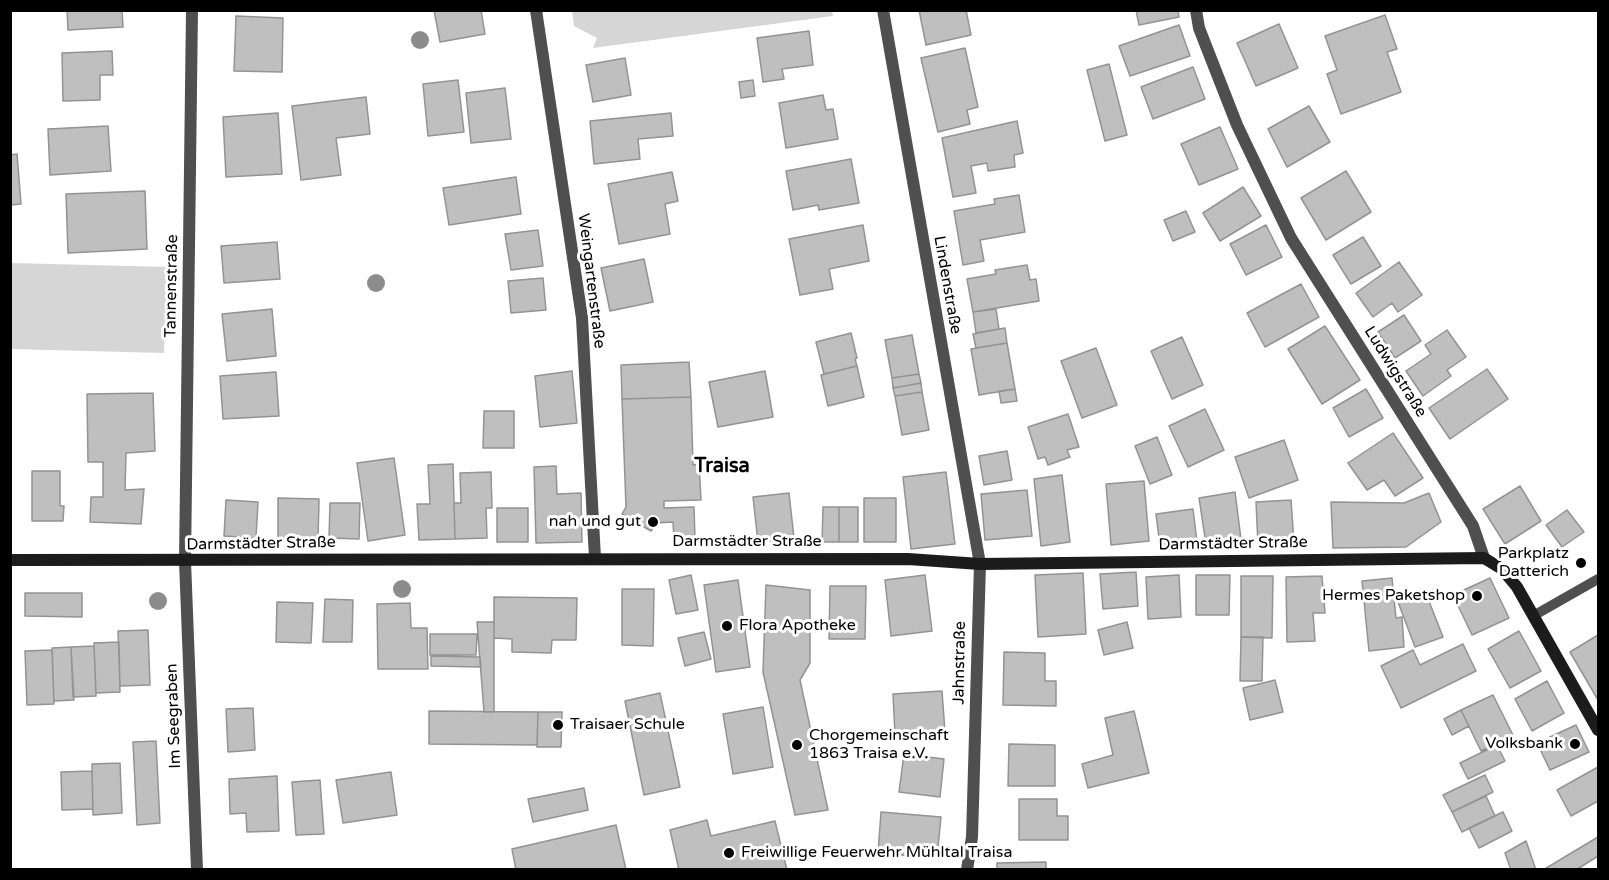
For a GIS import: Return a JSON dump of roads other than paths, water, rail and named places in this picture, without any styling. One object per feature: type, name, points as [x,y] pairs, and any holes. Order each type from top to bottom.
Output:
[{"type":"street","name":"Tannenstraße","points":[[185,561],[192,10]]},
{"type":"street","name":"Weingartenstraße","points":[[536,10],[582,318],[595,558]]},
{"type":"street","name":"Lindenstraße","points":[[883,10],[980,564]]},
{"type":"street","name":"Ludwigstraße","points":[[1196,10],[1199,28],[1237,125],[1291,238],[1473,526],[1484,558]]},
{"type":"street","name":"Darmstädter Straße","points":[[10,560],[908,559],[980,564],[1484,558]]},
{"type":"street","points":[[1484,558],[1502,569],[1517,587],[1599,730]]},
{"type":"street","name":"Im Seegraben","points":[[185,561],[197,870]]},
{"type":"street","name":"Jahnstraße","points":[[967,870],[972,837],[980,564]]},
{"type":"lane","points":[[1533,616],[1599,579]]},
{"type":"place","name":"nah und gut","points":[[653,522]]},
{"type":"place","name":"Parkplatz Datterich","points":[[1581,563]]},
{"type":"place","name":"Hermes Paketshop","points":[[1477,596]]},
{"type":"place","name":"Flora Apotheke","points":[[727,626]]},
{"type":"place","name":"Traisaer Schule","points":[[558,725]]},
{"type":"place","name":"Volksbank","points":[[1575,744]]},
{"type":"place","name":"Chorgemeinschaft 1863 Traisa e.V.","points":[[797,745]]},
{"type":"place","name":"Freiwillige Feuerwehr Mühltal Traisa","points":[[729,853]]},
{"type":"district","name":"Traisa","points":[[722,467]]}]
